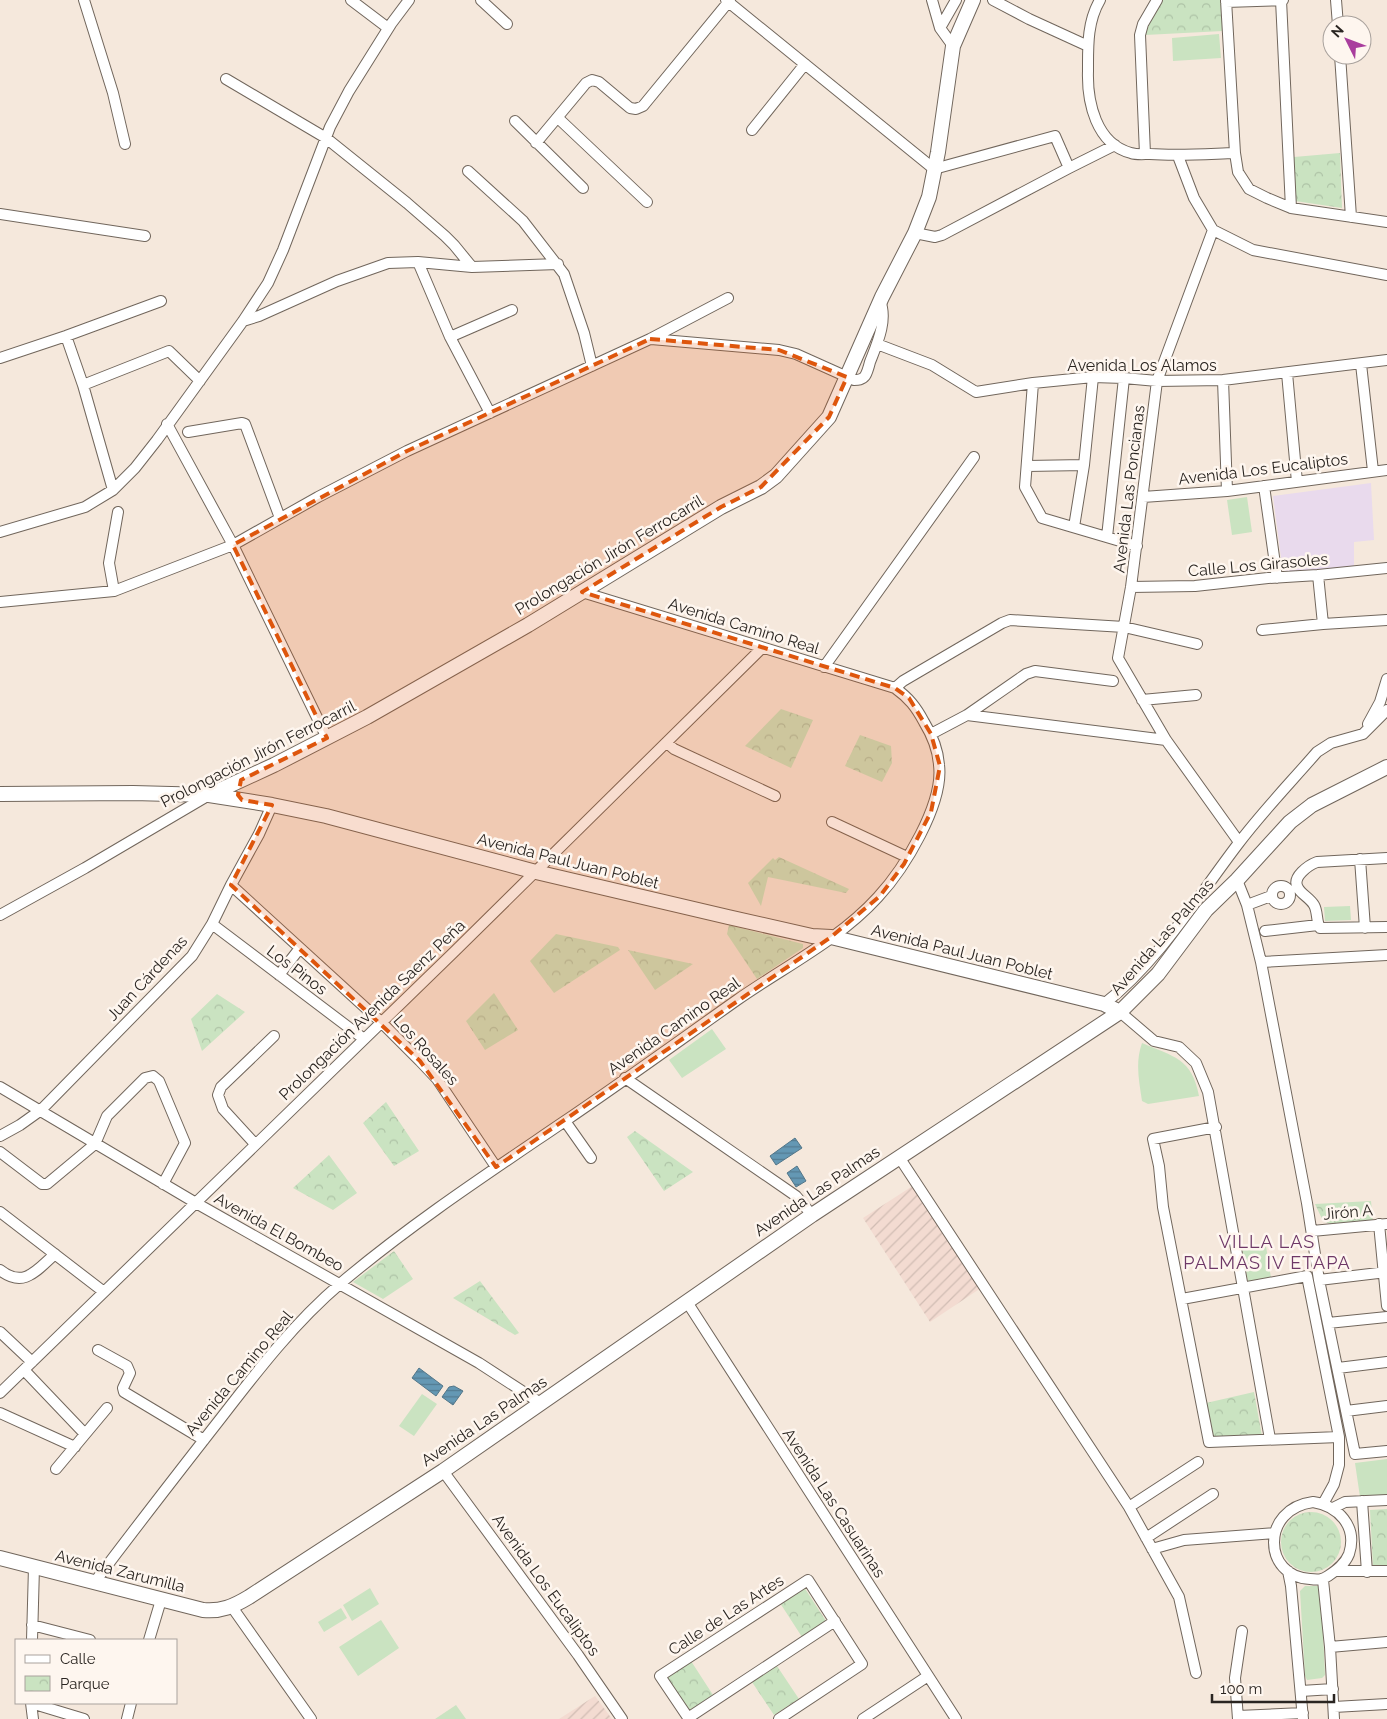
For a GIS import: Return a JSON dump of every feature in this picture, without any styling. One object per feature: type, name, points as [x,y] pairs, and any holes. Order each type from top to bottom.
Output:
[{"type":"street","points":[[84,0],[113,93],[124,144]]},
{"type":"street","points":[[351,0],[388,28]]},
{"type":"street","points":[[0,532],[85,507],[113,490],[135,468],[157,440],[243,321],[268,283],[283,250],[326,138],[349,91],[388,28],[409,0]]},
{"type":"street","points":[[481,0],[507,24]]},
{"type":"street","points":[[932,0],[940,28],[953,46]]},
{"type":"street","points":[[940,28],[956,0]]},
{"type":"street","name":"Prolongación Jirón Ferrocarril","points":[[0,915],[85,868],[209,795],[367,717],[504,639],[721,507],[769,482],[829,417],[880,301],[915,233],[929,197],[938,152],[953,46],[973,0]]},
{"type":"street","points":[[993,0],[1029,20],[1088,46]]},
{"type":"street","points":[[1100,0],[1090,26],[1088,92],[1095,120],[1104,134],[1116,145],[1131,153],[1178,156],[1235,153]]},
{"type":"street","points":[[1145,154],[1140,35],[1143,24],[1157,0]]},
{"type":"street","points":[[1291,208],[1282,0],[1226,1],[1235,153],[1238,172],[1249,189],[1291,208],[1387,222]]},
{"type":"street","points":[[1336,0],[1337,15]]},
{"type":"street","points":[[536,143],[586,83],[592,80],[599,82],[630,108],[636,109],[642,106],[728,1],[934,169],[1055,136],[1069,168]]},
{"type":"street","points":[[752,130],[805,64]]},
{"type":"street","points":[[1341,65],[1351,217]]},
{"type":"street","points":[[226,79],[326,138],[445,236],[472,267]]},
{"type":"street","points":[[558,118],[647,202]]},
{"type":"street","points":[[515,121],[583,188]]},
{"type":"street","points":[[915,233],[935,237],[942,235],[1116,145]]},
{"type":"street","points":[[1178,156],[1194,198],[1213,230],[1253,250],[1387,275]]},
{"type":"street","points":[[468,171],[523,221],[558,264],[570,288],[592,366]]},
{"type":"street","points":[[0,214],[145,236]]},
{"type":"street","name":"Avenida Las Poncianas","points":[[1213,230],[1157,381],[1137,546],[1118,658],[1166,740],[1239,842]]},
{"type":"street","points":[[243,321],[259,316],[337,281],[388,263],[418,262],[472,267],[558,264]]},
{"type":"street","points":[[418,262],[450,337],[490,413]]},
{"type":"street","points":[[0,602],[114,591],[233,545],[318,497],[407,451],[650,339],[728,298]]},
{"type":"street","points":[[0,358],[66,336],[162,300]]},
{"type":"street","points":[[650,339],[779,350],[796,354],[856,380],[865,376],[877,344],[883,314],[880,301]]},
{"type":"street","points":[[450,337],[512,310]]},
{"type":"street","points":[[66,336],[83,385],[113,490]]},
{"type":"street","name":"Avenida Los Alamos","points":[[877,344],[932,365],[976,392],[1033,383],[1093,377],[1157,381],[1223,380],[1387,360]]},
{"type":"street","points":[[83,385],[169,351],[200,381]]},
{"type":"street","points":[[1361,364],[1374,471]]},
{"type":"street","points":[[1287,373],[1297,482]]},
{"type":"street","points":[[1074,527],[1084,465],[1093,377]]},
{"type":"street","points":[[1106,536],[1124,378]]},
{"type":"street","points":[[1223,380],[1227,491]]},
{"type":"street","points":[[1033,383],[1025,487],[1042,518],[1137,546]]},
{"type":"street","points":[[168,424],[233,545],[327,738]]},
{"type":"street","points":[[188,432],[245,424],[280,518]]},
{"type":"street","points":[[824,667],[974,457]]},
{"type":"street","points":[[1027,466],[1084,465]]},
{"type":"street","name":"Avenida Los Eucaliptos","points":[[1143,497],[1227,491],[1387,470]]},
{"type":"street","points":[[1264,486],[1277,578]]},
{"type":"street","points":[[114,591],[109,564],[118,512]]},
{"type":"street","name":"Calle Los Girasoles","points":[[1131,587],[1195,586],[1387,568]]},
{"type":"street","points":[[1318,575],[1323,624]]},
{"type":"street","name":"Avenida Camino Real","points":[[94,1583],[282,1341],[340,1284],[426,1217],[496,1167],[565,1121],[758,985],[831,937],[857,917],[880,896],[907,857],[931,812],[939,786],[940,766],[931,734],[909,698],[895,688],[582,592]]},
{"type":"street","points":[[895,688],[903,680],[1002,622],[1010,620],[1124,627],[1197,644]]},
{"type":"street","points":[[1262,630],[1387,620]]},
{"type":"street","name":"Prolongación Avenida Saenz Peña","points":[[0,1393],[536,872],[762,648]]},
{"type":"street","points":[[931,734],[967,715],[1026,674],[1035,671],[1113,681]]},
{"type":"street","points":[[1363,734],[1380,702],[1387,679]]},
{"type":"street","points":[[1142,700],[1196,695]]},
{"type":"street","points":[[1104,1004],[1145,967],[1239,842],[1322,748],[1331,743],[1363,734],[1387,710]]},
{"type":"street","points":[[967,715],[1166,740]]},
{"type":"street","points":[[667,743],[674,749],[775,796]]},
{"type":"street","name":"Avenida Las Palmas","points":[[232,1607],[443,1471],[812,1215],[1120,1012],[1158,974],[1206,910],[1297,816],[1312,805],[1387,767]]},
{"type":"street","points":[[241,780],[238,795],[242,800]]},
{"type":"street","name":"Avenida Paul Juan Poblet","points":[[0,794],[133,793],[209,795],[272,805],[326,816],[536,872],[812,936],[831,937],[1104,1004],[1120,1012]]},
{"type":"street","name":"Juan Cárdenas","points":[[0,1136],[20,1126],[41,1110],[192,956],[212,924],[272,805]]},
{"type":"street","points":[[832,822],[907,857]]},
{"type":"street","points":[[1318,925],[1316,907],[1308,896],[1293,889],[1283,886],[1277,886],[1273,890],[1272,896],[1274,901],[1281,904],[1288,901],[1293,889],[1296,881],[1310,865],[1317,862],[1387,858]]},
{"type":"street","points":[[1360,859],[1365,928]]},
{"type":"street","points":[[1237,880],[1247,905],[1261,962],[1312,1231],[1319,1280],[1355,1454],[1387,1450]]},
{"type":"street","name":"Los Rosales","points":[[231,885],[381,1022],[437,1079],[496,1167]]},
{"type":"street","points":[[1203,891],[1216,900]]},
{"type":"street","points":[[1247,905],[1272,896]]},
{"type":"street","name":"Los Pinos","points":[[212,924],[364,1039]]},
{"type":"street","points":[[1265,931],[1318,925],[1320,928],[1387,927]]},
{"type":"street","points":[[279,975],[300,948]]},
{"type":"street","points":[[1261,962],[1387,955]]},
{"type":"street","points":[[1120,1012],[1154,1041],[1179,1047],[1196,1063],[1208,1092],[1216,1127],[1270,1439]]},
{"type":"street","points":[[255,1144],[223,1109],[218,1095],[221,1087],[274,1036]]},
{"type":"street","points":[[0,1152],[42,1184],[47,1184],[95,1144],[106,1116],[147,1076],[156,1076],[160,1081],[185,1143],[163,1184]]},
{"type":"street","points":[[625,1078],[796,1196],[812,1215]]},
{"type":"street","name":"Avenida El Bombeo","points":[[0,1087],[163,1184],[479,1363],[542,1404]]},
{"type":"street","points":[[565,1121],[591,1158]]},
{"type":"street","points":[[1216,1127],[1153,1139],[1159,1166],[1163,1207],[1209,1442],[1339,1437]]},
{"type":"street","points":[[899,1157],[1129,1507],[1179,1597],[1196,1673]]},
{"type":"street","points":[[0,1212],[104,1292]]},
{"type":"street","points":[[1383,1224],[1387,1306]]},
{"type":"street","name":"Jirón A","points":[[1312,1231],[1383,1224]]},
{"type":"street","points":[[0,1270],[16,1279],[29,1276],[55,1254]]},
{"type":"street","points":[[1319,1280],[1385,1273]]},
{"type":"street","points":[[1182,1299],[1307,1276],[1339,1437],[1339,1465],[1328,1506]]},
{"type":"street","name":"Avenida Las Casuarinas","points":[[687,1302],[956,1719]]},
{"type":"street","points":[[1328,1323],[1387,1317]]},
{"type":"street","points":[[0,1332],[85,1434]]},
{"type":"street","points":[[98,1350],[127,1366],[130,1373],[123,1388],[124,1392],[204,1440]]},
{"type":"street","points":[[1338,1368],[1387,1362]]},
{"type":"street","points":[[1346,1411],[1387,1406]]},
{"type":"street","points":[[56,1469],[107,1408]]},
{"type":"street","points":[[0,1413],[75,1447]]},
{"type":"street","points":[[1129,1507],[1198,1462]]},
{"type":"street","name":"Avenida Los Eucaliptos","points":[[443,1471],[578,1655],[622,1719]]},
{"type":"street","points":[[1334,1484],[1345,1502]]},
{"type":"street","points":[[1146,1538],[1213,1494]]},
{"type":"street","points":[[1328,1506],[1341,1514],[1347,1523],[1351,1544],[1349,1554],[1344,1563],[1323,1580],[1296,1576],[1280,1563],[1274,1544],[1274,1533],[1284,1514],[1292,1508],[1307,1503],[1328,1506],[1345,1502],[1387,1500]]},
{"type":"street","points":[[1362,1501],[1367,1572]]},
{"type":"street","points":[[1152,1549],[1184,1540],[1274,1533]]},
{"type":"street","name":"Avenida Zarumilla","points":[[0,1558],[161,1600],[211,1611],[232,1607]]},
{"type":"street","points":[[32,1639],[34,1567]]},
{"type":"street","points":[[1242,1631],[1236,1678],[1238,1718],[1303,1716],[1288,1571]]},
{"type":"street","points":[[1336,1571],[1387,1571]]},
{"type":"street","name":"Calle de Las Artes","points":[[688,1719],[660,1676],[808,1580],[835,1621]]},
{"type":"street","points":[[1323,1580],[1330,1646],[1334,1719]]},
{"type":"street","points":[[149,1639],[161,1600]]},
{"type":"street","points":[[232,1607],[311,1719]]},
{"type":"street","points":[[688,1719],[835,1621],[862,1664],[779,1719]]},
{"type":"street","points":[[32,1625],[86,1639]]},
{"type":"street","points":[[1330,1646],[1387,1642]]},
{"type":"street","points":[[862,1719],[928,1676]]},
{"type":"street","points":[[1301,1691],[1333,1689]]},
{"type":"street","points":[[31,1704],[33,1719]]},
{"type":"street","points":[[34,1704],[84,1719]]},
{"type":"street","points":[[127,1719],[131,1704]]},
{"type":"street","points":[[1334,1708],[1387,1704]]},
{"type":"highlighted area","points":[[650,339],[779,350],[847,377],[829,417],[761,487],[721,507],[582,592],[895,688],[909,698],[931,734],[940,766],[931,812],[904,864],[880,896],[831,937],[496,1167],[420,1061],[231,885],[272,805],[242,800],[238,795],[241,780],[327,738],[233,545],[407,451]]},
{"type":"shaded area","points":[[1371,483],[1374,540],[1354,542],[1354,569],[1283,573],[1273,496]]},
{"type":"shaded area","points":[[911,1187],[917,1187],[981,1288],[930,1322],[863,1218]]},
{"type":"shaded area","points":[[595,1696],[612,1719],[559,1719]]},
{"type":"green space","points":[[1162,0],[1222,0],[1223,31],[1145,35],[1147,26]]},
{"type":"green space","points":[[1219,34],[1221,58],[1173,61],[1172,38]]},
{"type":"green space","points":[[1340,153],[1342,208],[1295,201],[1294,157]]},
{"type":"green space","points":[[1247,497],[1252,532],[1232,535],[1227,500]]},
{"type":"green space","points":[[781,709],[813,720],[791,768],[745,746]]},
{"type":"green space","points":[[860,735],[891,746],[892,763],[882,782],[845,766]]},
{"type":"green space","points":[[779,857],[849,889],[846,893],[768,877],[761,906],[748,883],[773,858],[775,860]]},
{"type":"green space","points":[[1350,906],[1351,920],[1325,921],[1324,907]]},
{"type":"green space","points":[[729,925],[803,944],[803,948],[757,979],[727,934]]},
{"type":"green space","points":[[556,934],[618,947],[620,950],[554,993],[530,961]]},
{"type":"green space","points":[[628,950],[693,964],[655,990]]},
{"type":"green space","points":[[494,993],[518,1030],[485,1050],[466,1021]]},
{"type":"green space","points":[[217,994],[245,1012],[202,1051],[191,1019]]},
{"type":"green space","points":[[712,1029],[726,1049],[682,1078],[669,1060]]},
{"type":"green space","points":[[1142,1043],[1180,1060],[1192,1074],[1199,1096],[1148,1104],[1142,1101],[1138,1065]]},
{"type":"green space","points":[[386,1102],[419,1151],[394,1166],[363,1123]]},
{"type":"green space","points":[[635,1131],[693,1172],[664,1191],[627,1137]]},
{"type":"green space","points":[[329,1155],[357,1193],[333,1210],[293,1188]]},
{"type":"green space","points":[[1371,1201],[1373,1222],[1333,1225],[1323,1221],[1315,1204]]},
{"type":"green space","points":[[1266,1246],[1271,1278],[1248,1282],[1242,1250]]},
{"type":"green space","points":[[394,1251],[413,1279],[383,1299],[353,1282]]},
{"type":"green space","points":[[480,1281],[519,1333],[515,1335],[453,1298]]},
{"type":"green space","points":[[1254,1392],[1262,1436],[1213,1437],[1206,1403]]},
{"type":"green space","points":[[422,1394],[437,1404],[414,1436],[399,1426]]},
{"type":"green space","points":[[1387,1459],[1387,1496],[1360,1497],[1355,1463]]},
{"type":"green space","points":[[1387,1509],[1387,1566],[1373,1567],[1370,1510]]},
{"type":"green space","points":[[1305,1512],[1317,1512],[1333,1520],[1339,1530],[1341,1542],[1339,1554],[1333,1564],[1317,1572],[1305,1572],[1289,1564],[1281,1548],[1281,1536],[1289,1520]]},
{"type":"green space","points":[[1305,1586],[1318,1586],[1321,1589],[1325,1675],[1322,1678],[1307,1680],[1305,1676],[1300,1591]]},
{"type":"green space","points":[[804,1587],[826,1621],[802,1637],[780,1603]]},
{"type":"green space","points":[[370,1588],[379,1604],[352,1621],[343,1605]]},
{"type":"green space","points":[[341,1608],[347,1618],[324,1632],[318,1622]]},
{"type":"green space","points":[[381,1620],[399,1648],[358,1676],[339,1647]]},
{"type":"green space","points":[[691,1661],[713,1695],[689,1711],[667,1677]]},
{"type":"green space","points":[[777,1666],[799,1699],[774,1715],[752,1682]]},
{"type":"green space","points":[[456,1705],[466,1719],[435,1719]]},
{"type":"water","points":[[795,1138],[802,1148],[776,1165],[770,1156]]},
{"type":"water","points":[[797,1166],[806,1181],[796,1187],[787,1173]]},
{"type":"water","points":[[419,1368],[443,1386],[436,1396],[412,1378]]},
{"type":"water","points":[[454,1386],[463,1391],[453,1405],[442,1397],[449,1387]]},
{"type":"district","name":"VILLA LAS PALMAS IV ETAPA","points":[[1267,1251]]}]
